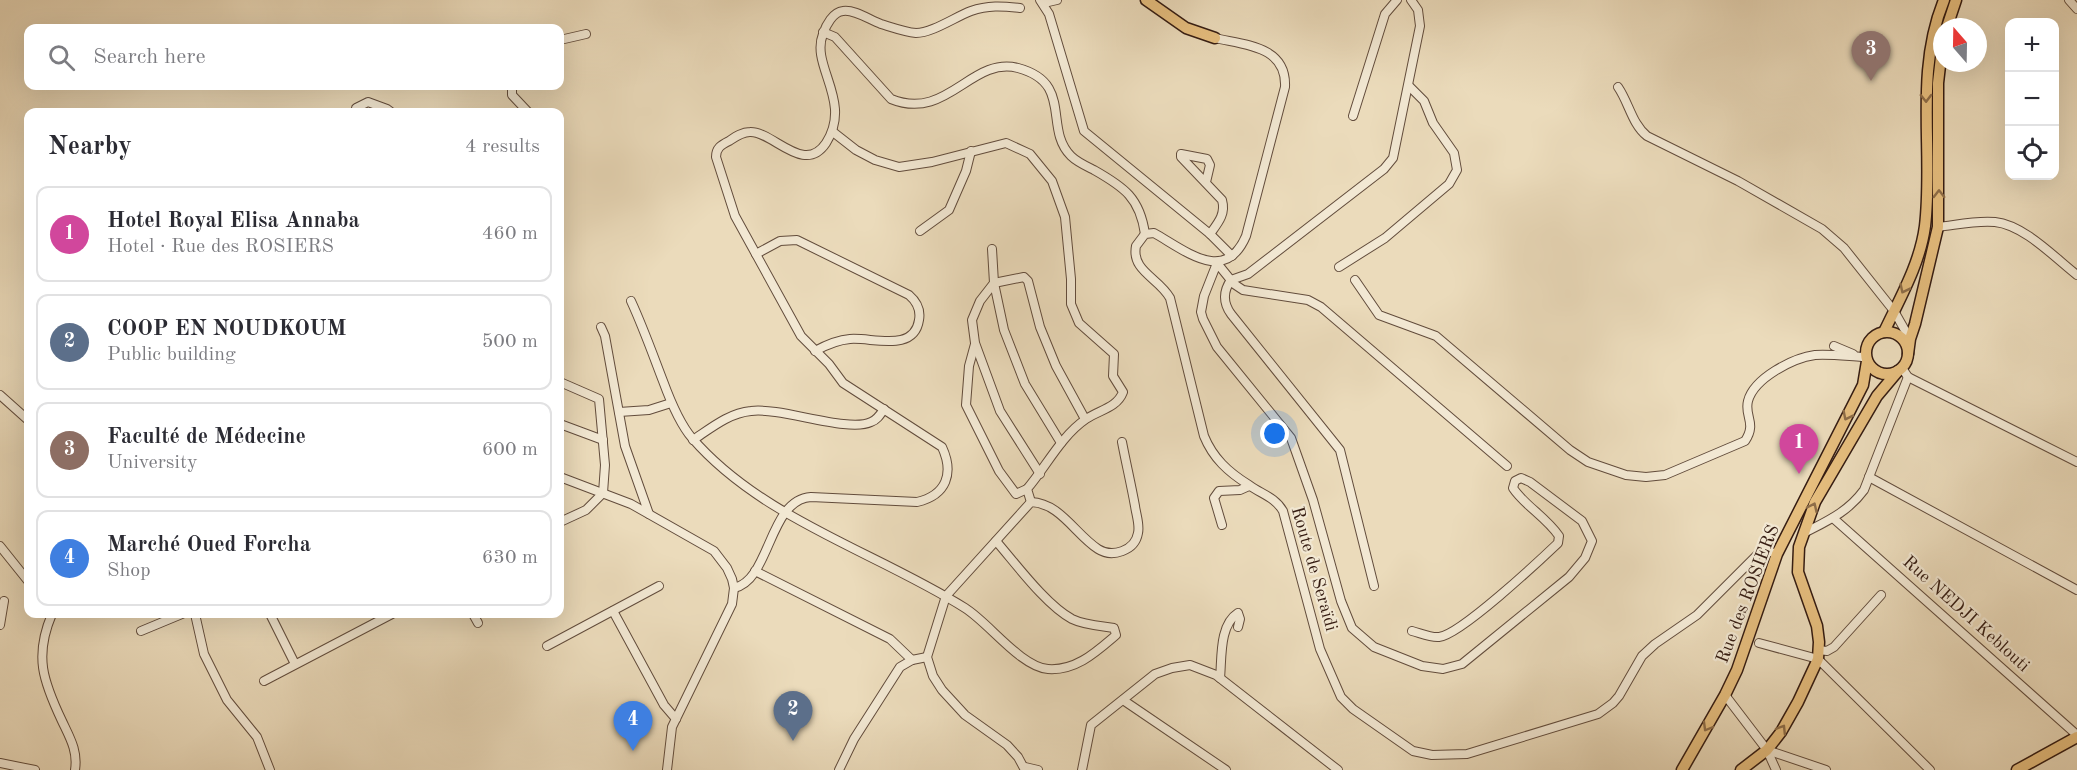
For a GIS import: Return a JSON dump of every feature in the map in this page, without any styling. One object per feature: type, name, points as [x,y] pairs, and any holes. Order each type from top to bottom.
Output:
[{"type":"main road","points":[[1903,372],[1880,374],[1865,359],[1867,345],[1871,339],[1884,332],[1913,271],[1925,229],[1927,205],[1926,89],[1935,28],[1944,0]]},
{"type":"main road","points":[[1950,18],[1956,0]]},
{"type":"main road","points":[[1152,1],[1186,28],[1215,38]]},
{"type":"main road","points":[[1741,770],[1767,750],[1781,732],[1798,702],[1818,654],[1817,626],[1798,572],[1799,547],[1812,509],[1877,396],[1903,372],[1938,227],[1939,72]]},
{"type":"main road","points":[[1884,332],[1898,335],[1907,347],[1908,354]]},
{"type":"main road","name":"Rue des ROSIERS","points":[[1682,770],[1737,670],[1777,554],[1863,385],[1865,359]]},
{"type":"main road","points":[[2017,770],[2077,736]]},
{"type":"street","points":[[1057,0],[1042,2],[1049,14],[1084,131],[1210,234],[1232,256]]},
{"type":"street","points":[[1353,116],[1385,14],[1396,0]]},
{"type":"street","points":[[1374,586],[1340,450],[1227,309],[1224,297],[1231,279],[1248,274],[1384,169],[1393,158],[1420,26],[1418,10],[1411,0]]},
{"type":"street","points":[[2069,0],[2077,9]]},
{"type":"street","points":[[734,588],[745,583],[754,571],[785,512],[794,502],[805,498],[917,502],[931,499],[943,488],[947,472],[947,458],[942,447],[843,383],[829,364],[801,336],[735,216],[716,157],[717,150],[720,145],[743,133],[752,132],[792,152],[811,153],[823,148],[833,132],[836,115],[830,83],[821,56],[820,42],[823,32],[834,16],[842,11],[850,11],[881,24],[918,33],[972,11],[997,5],[1020,8]]},
{"type":"street","points":[[823,32],[835,37],[891,99],[902,103],[925,104],[936,100],[993,69],[1016,68],[1035,75],[1043,81],[1054,97],[1060,135],[1066,150],[1077,161],[1113,181],[1130,195],[1138,207],[1146,234],[1154,233],[1205,261],[1217,263],[1232,256],[1246,236],[1285,80],[1281,65],[1271,53],[1215,38]]},
{"type":"street","points":[[564,39],[586,34]]},
{"type":"street","points":[[1339,267],[1386,238],[1455,177],[1457,165],[1454,153],[1433,123],[1424,101],[1409,86]]},
{"type":"street","points":[[1618,87],[1640,130],[1695,161],[1738,181],[1822,229],[1844,248],[1894,311],[1910,339]]},
{"type":"street","points":[[512,90],[512,95],[524,108]]},
{"type":"street","points":[[356,108],[368,102],[384,108]]},
{"type":"street","points":[[833,132],[856,150],[875,160],[899,167],[932,162],[1006,143],[1030,154],[1052,182],[1065,217],[1071,304],[1079,323],[1114,354],[1113,376],[1123,392],[1116,404],[1085,419],[1061,443],[1040,474],[1026,489],[1016,494],[1004,479],[966,405],[969,366],[975,343]]},
{"type":"street","points":[[920,231],[949,210],[966,171],[971,151]]},
{"type":"street","points":[[1206,182],[1222,200],[1224,207],[1221,218],[1210,234]]},
{"type":"street","points":[[1938,227],[1982,222],[2005,224],[2026,235],[2077,275]]},
{"type":"street","name":"Route de Seraïdi","points":[[1146,234],[1136,246],[1136,261],[1162,286],[1170,298],[1204,436],[1216,459],[1249,486],[1272,498],[1283,511],[1320,648],[1341,697],[1353,709],[1413,751],[1432,755],[1467,754],[1560,727],[1606,709],[1619,696],[1642,656],[1655,644],[1697,615],[1758,554],[1768,551],[1777,554]]},
{"type":"street","points":[[756,254],[780,241],[797,240],[909,295],[917,304],[919,322],[914,332],[904,339],[892,341],[852,339],[826,345],[815,351]]},
{"type":"street","points":[[992,249],[994,283],[1004,330],[1025,384],[1061,443]]},
{"type":"street","points":[[1217,263],[1243,290],[1308,300],[1321,307],[1507,466]]},
{"type":"street","points":[[1217,263],[1202,304],[1206,327],[1217,347],[1291,438],[1313,500],[1341,601],[1352,628],[1374,646],[1422,666],[1443,669],[1462,664],[1569,577],[1586,558],[1592,541],[1582,522],[1530,482],[1521,478],[1515,481],[1513,488],[1518,496],[1553,527],[1559,536],[1557,543],[1472,618],[1448,635],[1437,638],[1412,631]]},
{"type":"street","points":[[1040,474],[1000,411],[975,343],[972,320],[980,301],[994,283],[1024,277],[1028,281],[1040,327],[1056,366],[1085,419]]},
{"type":"street","points":[[1355,280],[1379,315],[1436,336],[1570,450],[1588,462],[1626,475],[1646,477],[1665,475],[1745,441],[1752,427],[1747,403],[1751,394],[1766,377],[1790,363],[1814,355],[1865,359]]},
{"type":"street","points":[[631,301],[671,403],[693,440],[743,487],[785,512],[872,558],[918,579],[946,596],[975,614],[1032,665],[1047,669],[1065,668],[1089,658],[1116,635],[1114,628],[1074,620],[1063,613],[1047,599],[996,541]]},
{"type":"street","points":[[601,327],[605,336],[626,446],[649,514]]},
{"type":"street","points":[[1834,346],[1865,359]]},
{"type":"street","points":[[1804,533],[1845,511],[1856,502],[1864,490],[1903,372],[2077,462]]},
{"type":"street","points":[[564,384],[599,399],[605,465],[603,493],[586,510],[564,520]]},
{"type":"street","points":[[0,395],[24,416]]},
{"type":"street","points":[[619,412],[649,410],[671,403]]},
{"type":"street","points":[[693,440],[730,416],[751,411],[774,412],[834,423],[863,424],[876,420],[884,409]]},
{"type":"street","points":[[564,425],[603,440]]},
{"type":"street","points":[[1038,770],[1025,768],[1007,745],[965,715],[938,683],[927,657],[946,596],[1031,502],[1040,502],[1054,510],[1099,550],[1118,553],[1132,546],[1138,534],[1137,518],[1122,442]]},
{"type":"street","points":[[1869,477],[2077,590]]},
{"type":"street","points":[[564,478],[630,504],[649,514],[714,551],[727,568],[734,588],[734,596],[729,612],[675,720],[671,733],[667,770]]},
{"type":"street","points":[[1222,525],[1214,498],[1219,491],[1240,490],[1249,486]]},
{"type":"street","points":[[1026,489],[1031,502]]},
{"type":"street","name":"Rue NEDJI Keblouti","points":[[1833,518],[2077,736]]},
{"type":"street","points":[[0,546],[24,576]]},
{"type":"street","points":[[754,571],[890,639],[912,660]]},
{"type":"street","points":[[547,646],[659,586]]},
{"type":"street","points":[[1759,643],[1818,654],[1827,651],[1834,647],[1881,595]]},
{"type":"street","points":[[0,625],[4,601]]},
{"type":"street","points":[[613,611],[664,705],[675,720]]},
{"type":"street","points":[[1220,678],[1224,632],[1232,618],[1238,613],[1240,619],[1238,627]]},
{"type":"street","points":[[51,618],[42,642],[41,663],[47,686],[73,745],[77,760],[75,770]]},
{"type":"street","points":[[141,631],[172,618]]},
{"type":"street","points":[[196,618],[204,654],[227,700],[257,737],[270,770]]},
{"type":"street","points":[[272,618],[295,664]]},
{"type":"street","points":[[264,681],[384,618]]},
{"type":"street","points":[[475,618],[478,623]]},
{"type":"street","points":[[1818,654],[1930,770]]},
{"type":"street","points":[[839,770],[854,739],[900,667],[912,660],[927,657]]},
{"type":"street","points":[[1082,770],[1091,725],[1155,674],[1190,665],[1220,678],[1338,770]]},
{"type":"street","points":[[1725,695],[1767,750],[1776,770]]},
{"type":"street","points":[[1123,700],[1214,766],[1226,770]]},
{"type":"street","points":[[1767,750],[1826,770]]},
{"type":"street","points":[[0,763],[35,770]]},
{"type":"place","name":"Faculté de Médecine","points":[[1871,81]]},
{"type":"place","name":"Hotel Royal Elisa Annaba","points":[[1799,474]]},
{"type":"place","name":"COOP EN NOUDKOUM","points":[[793,741]]},
{"type":"place","name":"Marché Oued Forcha","points":[[633,751]]}]
